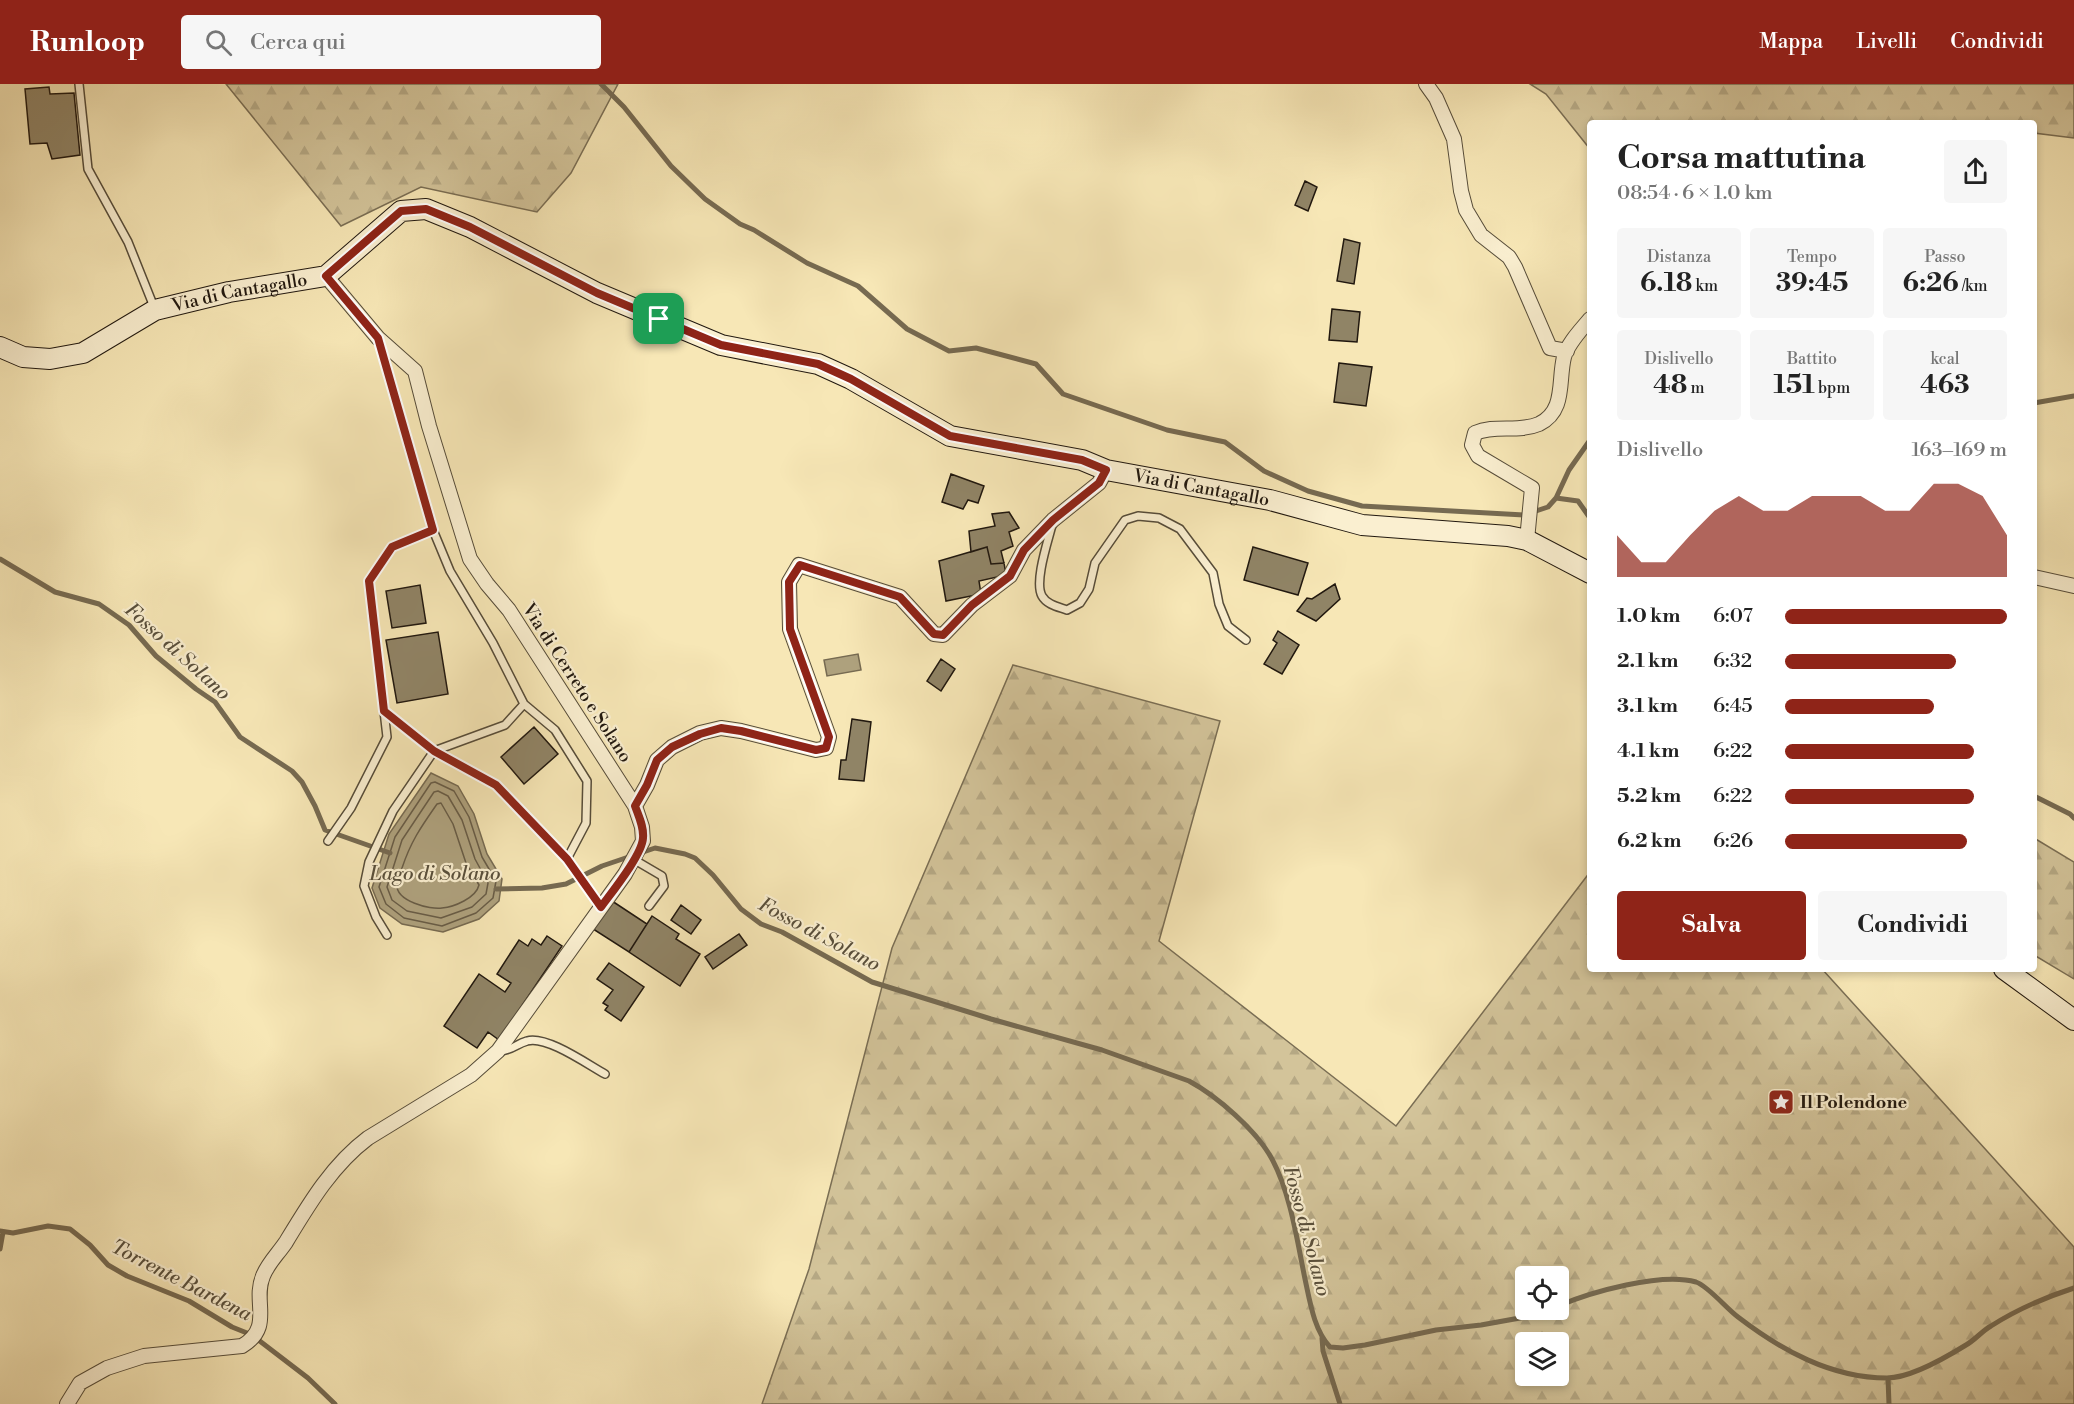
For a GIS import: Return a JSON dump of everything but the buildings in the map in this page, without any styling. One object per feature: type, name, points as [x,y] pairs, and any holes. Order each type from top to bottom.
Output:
[{"type":"street","points":[[1426,84],[1436,98],[1454,139],[1466,210],[1481,235],[1509,257],[1550,348],[1567,351]]},
{"type":"street","name":"Via di Cantagallo","points":[[0,347],[23,357],[50,359],[83,353],[155,310],[229,292],[326,276],[401,211],[426,209],[470,227],[597,293],[721,345],[818,364],[851,379],[950,436],[1082,460],[1106,470],[1270,500],[1362,525],[1508,536],[1527,540],[1587,571]]},
{"type":"street","name":"Via di Cerreto e Solano","points":[[67,1404],[80,1383],[107,1368],[144,1356],[242,1346],[255,1335],[261,1314],[262,1278],[312,1198],[353,1149],[471,1075],[498,1051],[601,907],[643,841],[642,827],[635,806],[509,610],[486,584],[470,560],[429,426],[415,371],[378,338],[326,276]]},
{"type":"street","points":[[1527,540],[1527,520],[1532,488],[1478,456],[1472,445],[1475,433],[1486,428],[1513,429],[1538,424],[1549,417],[1558,405],[1567,351],[1587,322]]},
{"type":"street","points":[[635,806],[657,760],[672,747],[700,734],[721,728],[816,750],[826,748],[829,737],[790,629],[789,582],[800,565],[900,597],[934,634],[943,635],[972,605],[1010,576],[1024,550],[1053,520],[1099,483],[1106,470]]},
{"type":"street","points":[[2037,578],[2074,586]]},
{"type":"street","points":[[2008,972],[2074,1020]]},
{"type":"lane","points":[[79,84],[88,169],[128,242],[155,310]]},
{"type":"lane","points":[[378,338],[433,530],[450,571],[494,642],[524,704],[555,730],[587,781],[586,823],[567,859]]},
{"type":"lane","points":[[1053,520],[1039,587],[1043,597],[1053,605],[1067,610],[1080,603],[1089,589],[1095,563],[1125,520],[1138,516],[1158,518],[1180,529],[1213,573],[1219,604],[1228,626],[1246,640]]},
{"type":"lane","points":[[328,841],[351,808],[387,736],[369,581],[392,547],[433,530]]},
{"type":"lane","points":[[387,935],[376,917],[364,886],[369,862],[393,811],[434,751],[505,725],[524,704]]},
{"type":"lane","points":[[384,711],[434,751],[496,785],[567,859],[601,907]]},
{"type":"lane","points":[[633,859],[662,876],[664,886],[649,906]]},
{"type":"lane","points":[[498,1051],[511,1050],[527,1041],[545,1041],[605,1074]]},
{"type":"green space","points":[[226,84],[618,84],[571,173],[537,212],[421,187],[341,226]]},
{"type":"green space","points":[[1530,84],[2074,84],[2074,138],[2037,133],[2037,120],[1587,120],[1587,145],[1546,94]]},
{"type":"green space","points":[[1013,665],[1220,721],[1159,941],[1396,1126],[1587,876],[1587,972],[1825,972],[2074,1247],[2074,1404],[762,1404],[809,1269],[892,948]]},
{"type":"green space","points":[[2037,840],[2074,862],[2074,979],[2037,957]]},
{"type":"water","points":[[858,654],[861,670],[827,676],[824,660]]},
{"type":"water","name":"Lago di Solano","points":[[431,773],[458,786],[474,814],[487,854],[502,879],[499,901],[479,919],[443,932],[402,924],[380,908],[372,888],[389,834]]},
{"type":"waterway","points":[[601,84],[624,107],[671,166],[705,199],[740,224],[754,230],[807,263],[858,286],[907,329],[949,351],[976,348],[1036,364],[1063,394],[1167,430],[1225,442],[1264,471],[1308,491],[1362,506],[1524,515],[1548,507],[1556,498],[1578,501],[1587,514]]},
{"type":"waterway","points":[[2037,402],[2074,396]]},
{"type":"waterway","points":[[1556,498],[1569,470],[1587,444]]},
{"type":"waterway","name":"Fosso di Solano","points":[[0,559],[55,592],[99,604],[129,625],[156,656],[215,702],[240,737],[292,771],[302,782],[325,830],[390,853]]},
{"type":"waterway","points":[[2037,798],[2074,818]]},
{"type":"waterway","name":"Fosso di Solano","points":[[496,889],[542,888],[566,884],[602,866],[655,848],[695,858],[713,875],[741,909],[761,924],[782,932],[872,982],[1102,1050],[1189,1081],[1212,1096],[1257,1137],[1279,1173],[1289,1203],[1313,1315],[1330,1347],[1365,1345],[1436,1330],[1515,1319]]},
{"type":"waterway","name":"Torrente Bardena","points":[[0,1231],[13,1233],[48,1226],[70,1229],[90,1245],[108,1265],[127,1276],[189,1301],[232,1327],[252,1335],[308,1378],[335,1404]]},
{"type":"waterway","points":[[0,1249],[3,1232]]},
{"type":"waterway","name":"Fosso di Solano","points":[[1569,1302],[1626,1285],[1664,1280],[1696,1282],[1754,1329],[1789,1351],[1846,1373],[1887,1378],[1907,1375],[1928,1366],[1948,1356],[2011,1315],[2074,1288]]},
{"type":"waterway","points":[[1322,1338],[1323,1351],[1340,1404]]},
{"type":"waterway","name":"Fosso di Solano","points":[[1888,1378],[1889,1404]]},
{"type":"place","name":"Il Polendone","points":[[1781,1102]]},
{"type":"route","points":[[426,209],[470,227],[597,293],[659,319],[721,345],[818,364],[851,379],[950,436],[1082,460],[1106,470],[1099,483],[1053,520],[1024,550],[1010,576],[972,605],[943,635],[934,634],[900,597],[800,565],[789,582],[790,629],[829,737],[826,748],[816,750],[721,728],[700,734],[672,747],[657,760],[635,806],[642,827],[643,841],[625,874],[601,907],[567,859],[496,785],[434,751],[384,711],[369,581],[392,547],[433,530],[378,338],[326,276],[401,211],[426,209]]}]
